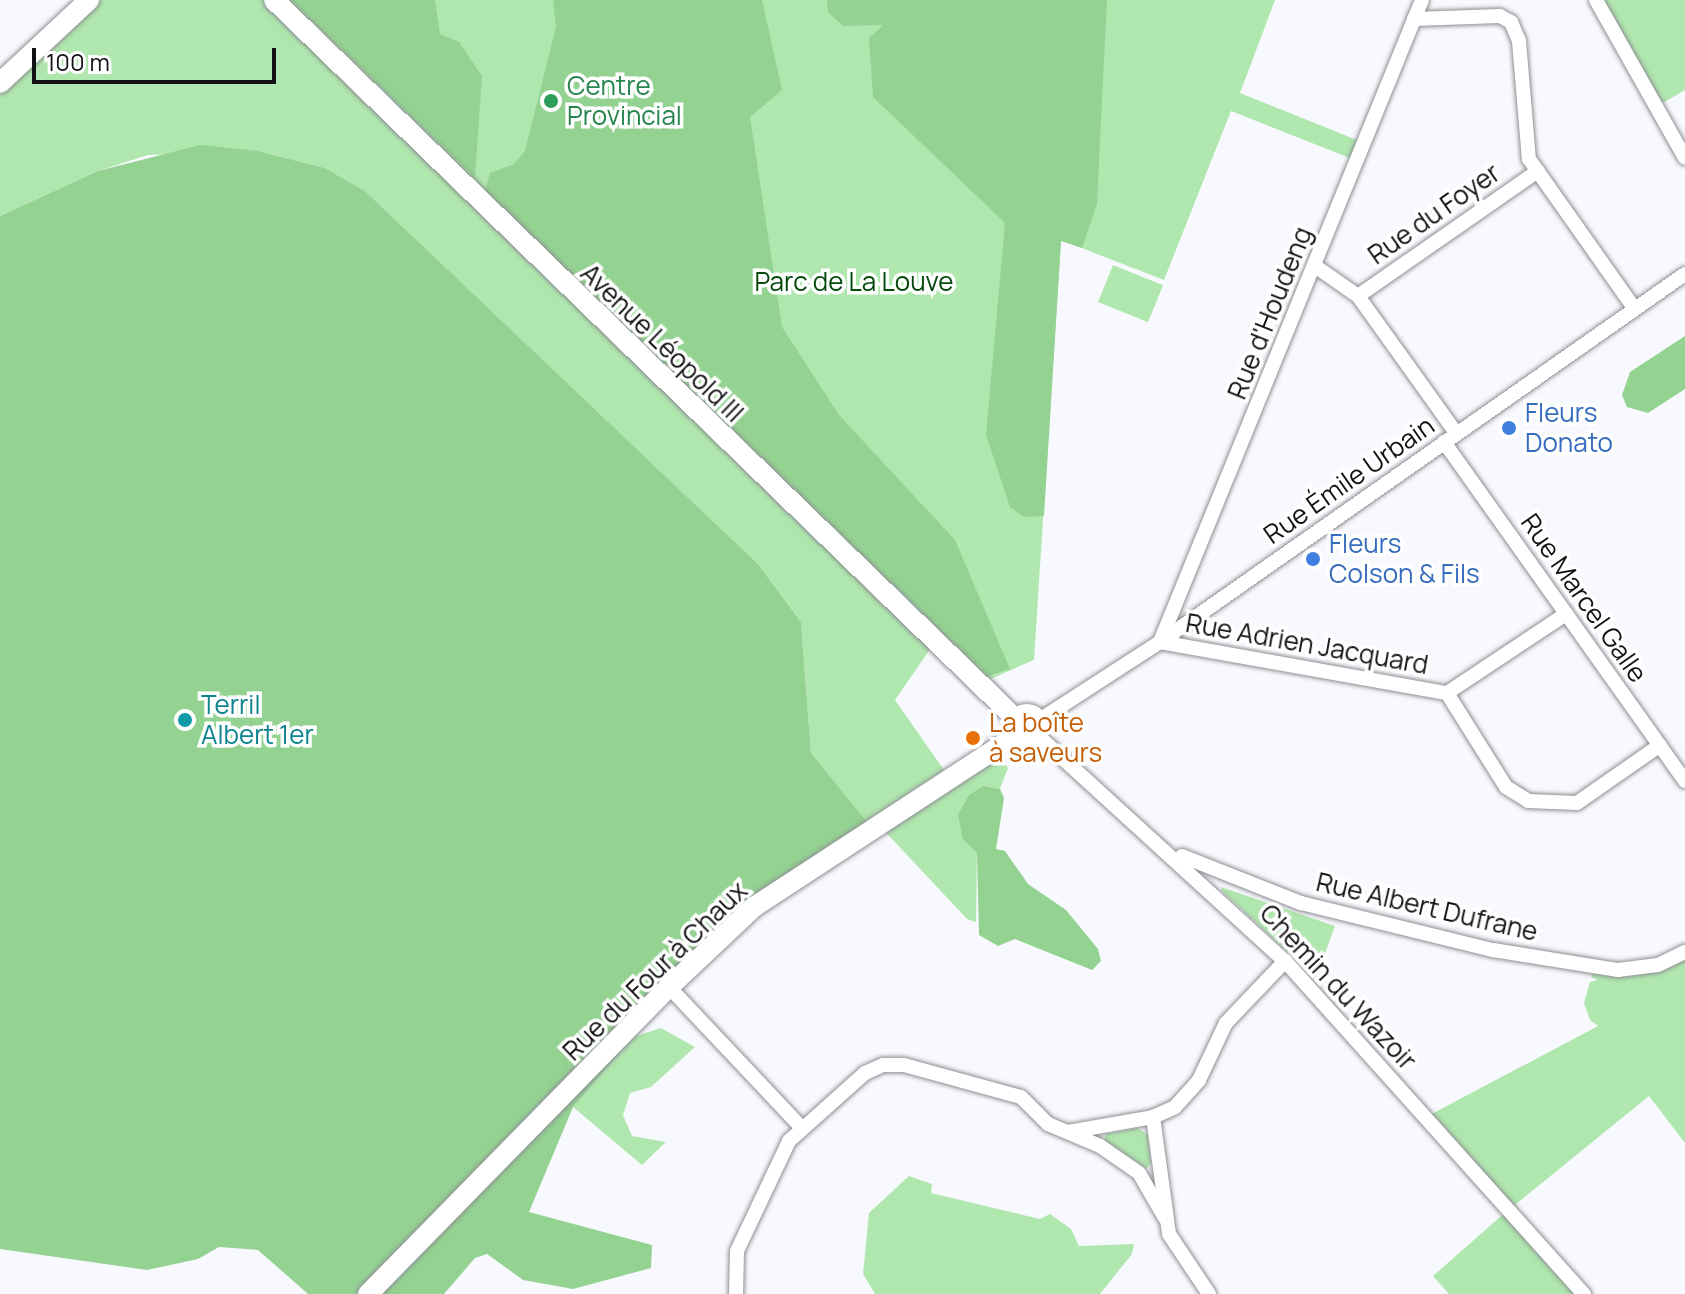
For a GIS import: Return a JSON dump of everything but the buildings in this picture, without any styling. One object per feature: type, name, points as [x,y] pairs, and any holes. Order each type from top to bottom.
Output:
[{"type":"street","points":[[0,83],[89,0]]},
{"type":"street","name":"Avenue Léopold III","points":[[274,0],[1027,727]]},
{"type":"street","name":"Rue d'Houdeng","points":[[1160,642],[1422,0]]},
{"type":"street","points":[[1596,0],[1685,158]]},
{"type":"street","points":[[1414,19],[1500,16],[1511,22],[1519,41],[1529,159],[1634,308]]},
{"type":"street","name":"Rue du Foyer","points":[[1358,296],[1538,171]]},
{"type":"street","name":"Rue Marcel Galle","points":[[1315,266],[1358,296],[1566,614],[1685,781]]},
{"type":"street","name":"Rue Émile Urbain","points":[[1027,727],[1160,642],[1685,274]]},
{"type":"street","points":[[1566,614],[1447,693],[1506,787],[1541,803],[1577,803],[1660,745]]},
{"type":"street","name":"Rue Adrien Jacquard","points":[[1160,642],[1447,693]]},
{"type":"street","name":"Chemin du Wazoir","points":[[1027,727],[1165,846],[1285,961],[1584,1294]]},
{"type":"street","name":"Rue du Four à Chaux","points":[[368,1294],[669,987],[754,907],[1027,727]]},
{"type":"street","name":"Rue Albert Dufrane","points":[[1165,846],[1278,896],[1430,938],[1618,970],[1658,965],[1685,952]]},
{"type":"street","points":[[1067,1132],[1153,1117],[1175,1107],[1194,1089],[1220,1030],[1285,961]]},
{"type":"street","points":[[669,987],[802,1128]]},
{"type":"street","points":[[736,1294],[737,1251],[789,1141],[865,1073],[893,1064],[1011,1093],[1048,1124],[1109,1151],[1139,1173],[1165,1218]]},
{"type":"street","points":[[1153,1117],[1165,1218],[1172,1242],[1209,1294]]},
{"type":"green space","name":"Parc de La Louve","points":[[89,0],[1275,0],[1240,93],[1357,140],[1350,158],[1231,111],[1164,280],[1061,240],[1034,660],[979,684],[935,642],[895,700],[944,770],[866,821],[811,753],[801,622],[758,564],[365,191],[325,168],[258,151],[148,155],[98,171],[0,216],[0,83]]},
{"type":"green space","points":[[291,0],[435,0],[440,34],[459,42],[482,76],[475,178]]},
{"type":"green space","points":[[553,0],[762,0],[782,90],[750,117],[782,327],[839,415],[955,540],[1010,669],[988,676],[485,190],[490,173],[514,164],[525,151],[556,27]]},
{"type":"green space","points":[[827,0],[1107,0],[1097,204],[1082,248],[1061,241],[1044,516],[1024,517],[1010,507],[986,435],[1005,223],[873,97],[869,38],[883,25],[843,26],[828,12]]},
{"type":"green space","points":[[1596,0],[1685,0],[1685,90],[1656,107]]},
{"type":"green space","points":[[200,145],[258,151],[325,168],[365,191],[758,564],[801,622],[811,753],[872,828],[754,907],[674,992],[573,1107],[529,1212],[652,1245],[651,1268],[573,1289],[523,1280],[487,1254],[475,1258],[444,1294],[308,1294],[258,1250],[219,1247],[198,1259],[147,1270],[0,1249],[0,216],[98,171]]},
{"type":"green space","points":[[1113,265],[1163,285],[1148,322],[1098,302]]},
{"type":"green space","points":[[1685,336],[1685,389],[1648,413],[1627,407],[1622,395],[1630,372]]},
{"type":"green space","points":[[995,749],[1008,768],[1000,789],[984,786],[963,840],[977,853],[976,922],[967,919],[878,824]]},
{"type":"green space","points":[[984,786],[1000,789],[1004,798],[996,849],[1005,851],[1028,884],[1066,910],[1098,949],[1101,961],[1092,970],[1015,939],[998,946],[979,935],[977,853],[963,840],[958,815],[969,795]]},
{"type":"green space","points":[[1221,887],[1335,926],[1316,978],[1222,891]]},
{"type":"green space","points":[[1685,952],[1685,1143],[1649,1096],[1510,1209],[1584,1294],[1449,1294],[1433,1276],[1509,1209],[1426,1117],[1598,1026],[1590,1020],[1584,1003],[1590,982],[1598,980],[1591,977],[1594,967],[1618,970]]},
{"type":"green space","points":[[661,1028],[695,1047],[651,1087],[630,1093],[623,1115],[632,1136],[666,1142],[642,1165],[573,1107],[636,1036]]},
{"type":"green space","points":[[1138,1128],[1148,1135],[1151,1164],[1146,1169],[1104,1140],[1106,1134]]},
{"type":"green space","points":[[909,1176],[932,1184],[931,1193],[1040,1219],[1050,1214],[1071,1229],[1079,1246],[1134,1244],[1132,1254],[1100,1294],[875,1294],[863,1274],[869,1213]]},
{"type":"place","name":"Centre Provincial","points":[[551,101]]},
{"type":"place","name":"Fleurs Donato","points":[[1509,428]]},
{"type":"place","name":"Fleurs Colson & Fils","points":[[1313,559]]},
{"type":"place","name":"Terril Albert 1er","points":[[185,720]]},
{"type":"place","name":"La boîte à saveurs","points":[[973,738]]}]
